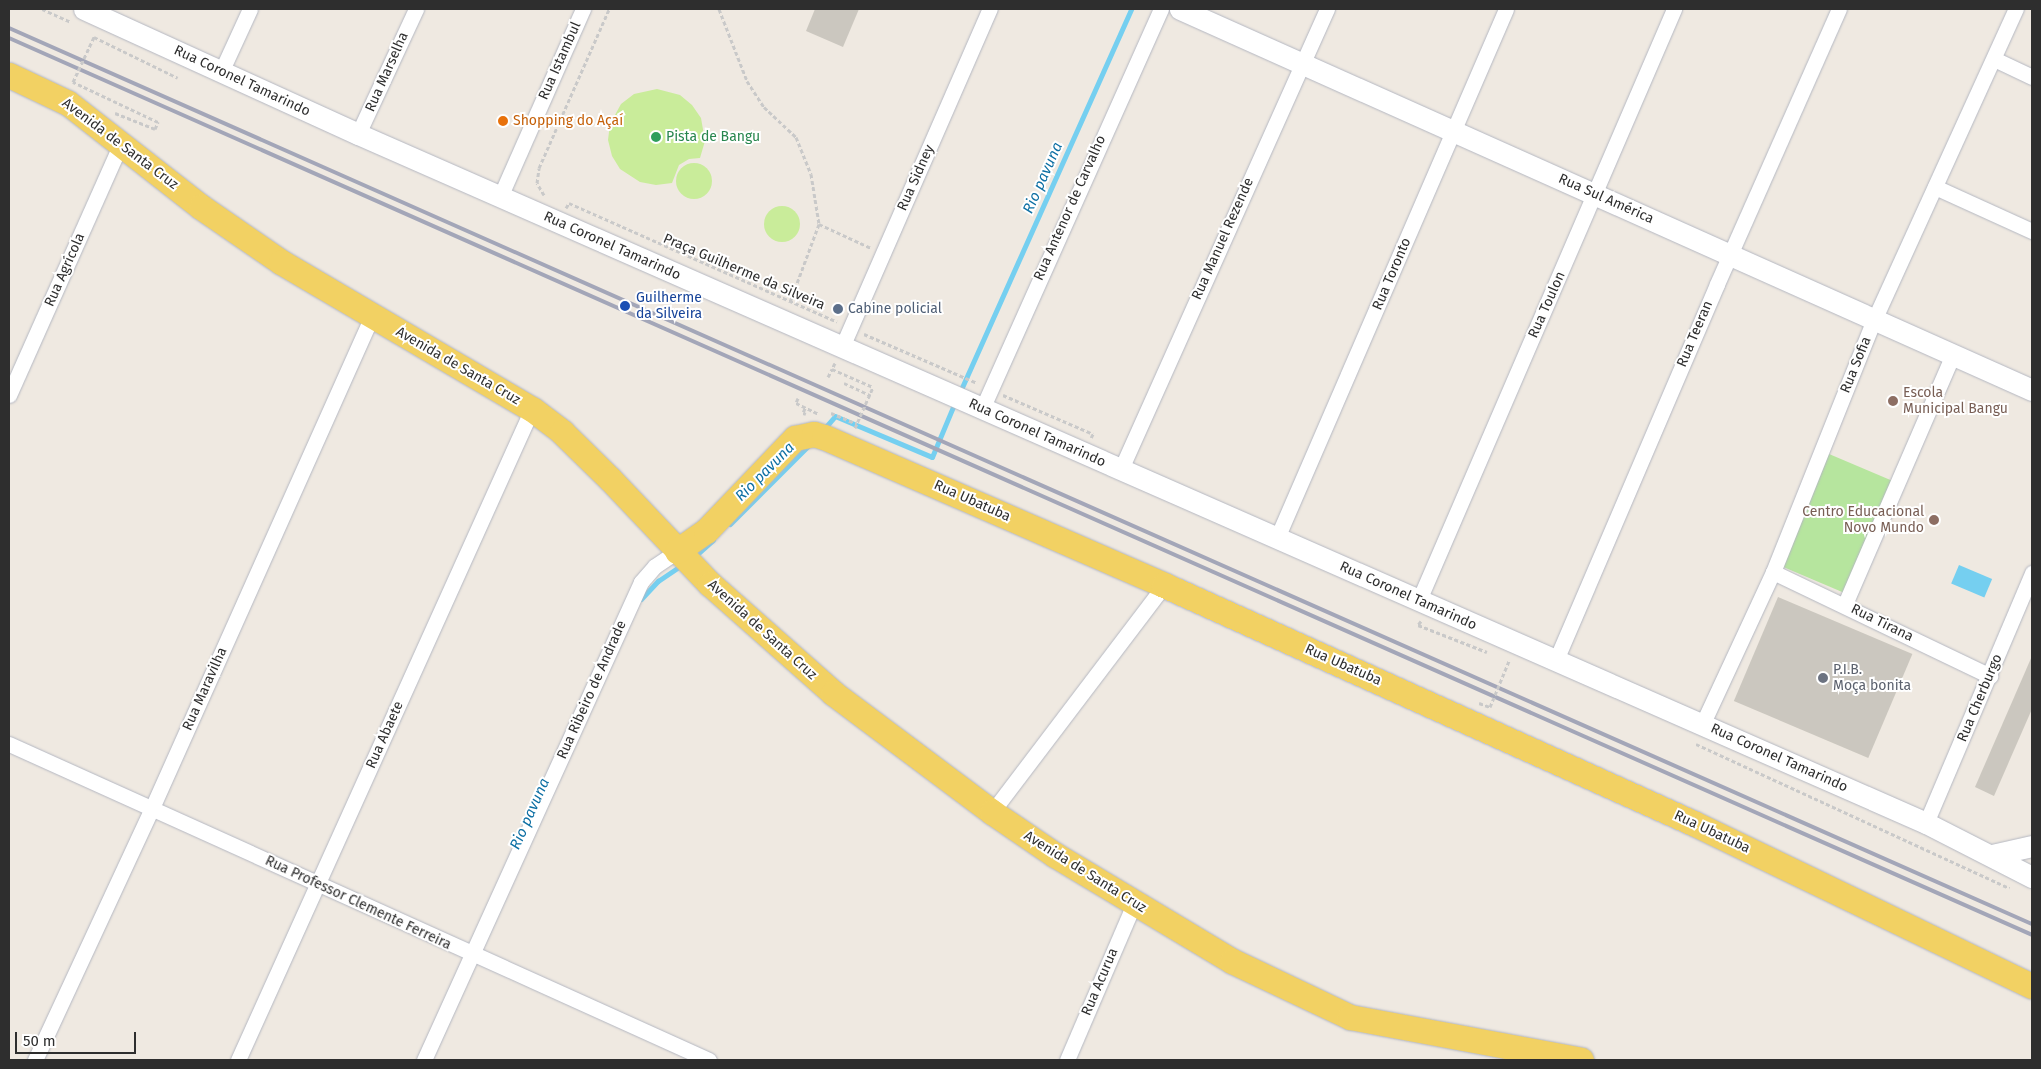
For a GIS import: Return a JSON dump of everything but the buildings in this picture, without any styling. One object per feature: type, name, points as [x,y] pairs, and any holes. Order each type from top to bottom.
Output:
[{"type":"main road","name":"Rua Coronel Tamarindo","points":[[84,9],[500,197],[1926,823],[2032,877]]},
{"type":"main road","name":"Rua Sul América","points":[[1180,9],[2032,390]]},
{"type":"main road","name":"Avenida de Santa Cruz","points":[[9,75],[59,97],[240,234],[372,316],[532,409],[562,432],[610,479],[677,551],[833,693],[992,812],[1134,904],[1278,985],[1350,1016],[1580,1060]]},
{"type":"main road","name":"Rua Ubatuba","points":[[677,551],[706,530],[795,438],[814,434],[1164,585],[1693,823],[2032,986]]},
{"type":"main road","points":[[1992,855],[2032,846]]},
{"type":"street","points":[[221,72],[250,9]]},
{"type":"street","name":"Rua Marselha","points":[[358,134],[416,9]]},
{"type":"street","name":"Rua Istambul","points":[[500,197],[583,9]]},
{"type":"street","name":"Rua Sidney","points":[[842,347],[990,9]]},
{"type":"street","name":"Rua Antenor de Carvalho","points":[[982,409],[1161,9]]},
{"type":"street","name":"Rua Manuel Rezende","points":[[1121,469],[1327,9]]},
{"type":"street","name":"Rua Toronto","points":[[1278,538],[1506,9]]},
{"type":"street","name":"Rua Toulon","points":[[1419,600],[1596,194],[1674,9]]},
{"type":"street","name":"Rua Teeran","points":[[1556,660],[1730,254],[1839,9]]},
{"type":"street","name":"Rua Sofia","points":[[1702,724],[1773,572],[1874,320],[2016,9]]},
{"type":"street","points":[[1994,59],[2032,77]]},
{"type":"street","name":"Rua Agrícola","points":[[9,396],[121,144]]},
{"type":"street","points":[[1936,187],[2032,231]]},
{"type":"street","name":"Rua Maravilha","points":[[35,1060],[152,808],[372,316]]},
{"type":"street","points":[[1845,604],[1953,355]]},
{"type":"street","name":"Rua Abaete","points":[[238,1060],[532,409]]},
{"type":"street","name":"Rua Ribeiro de Andrade","points":[[424,1060],[477,958],[641,582],[655,566],[677,551]]},
{"type":"street","name":"Rua Tirana","points":[[1773,572],[1845,604],[1990,676]]},
{"type":"street","name":"Rua Cherburgo","points":[[1926,823],[1990,676],[2032,573]]},
{"type":"street","points":[[992,812],[1164,585]]},
{"type":"street","name":"Rua Professor Clemente Ferreira","points":[[9,744],[477,958],[709,1060]]},
{"type":"street","name":"Rua Acurua","points":[[1067,1060],[1134,904]]},
{"type":"path","points":[[551,200],[537,183],[538,168],[608,9]]},
{"type":"path","points":[[719,9],[754,94],[796,138],[811,174],[820,224],[789,304]]},
{"type":"path","points":[[158,122],[73,82],[94,37],[178,78]]},
{"type":"path","name":"Praça Guilherme da Silveira","points":[[559,204],[825,319],[840,316]]},
{"type":"path","points":[[820,224],[874,249]]},
{"type":"path","points":[[871,257],[878,240]]},
{"type":"path","points":[[828,377],[832,369]]},
{"type":"path","points":[[848,376],[873,387],[855,428]]},
{"type":"path","points":[[844,383],[870,395]]},
{"type":"path","points":[[798,398],[796,404],[820,414]]},
{"type":"path","points":[[831,413],[857,424]]},
{"type":"path","points":[[1490,707],[1509,661]]},
{"type":"green space","name":"Pista de Bangu","points":[[657,89],[680,95],[692,105],[701,118],[705,141],[700,158],[689,159],[679,165],[672,183],[656,185],[640,182],[620,169],[612,156],[608,140],[610,124],[621,104],[634,94]]},
{"type":"green space","points":[[694,163],[706,169],[712,181],[706,193],[694,199],[682,193],[676,181],[682,169]]},
{"type":"green space","points":[[782,206],[794,212],[800,224],[794,236],[782,242],[770,236],[764,224],[770,212]]},
{"type":"green space","points":[[1822,451],[1897,483],[1850,595],[1774,563]]},
{"type":"water","points":[[1959,565],[1992,579],[1984,597],[1951,583]]},
{"type":"waterway","name":"Rio pavuna","points":[[959,394],[1131,9]]},
{"type":"waterway","name":"Rio pavuna","points":[[823,430],[835,416],[932,457],[955,402]]},
{"type":"waterway","name":"Rio pavuna","points":[[730,524],[809,445]]},
{"type":"waterway","name":"Rio pavuna","points":[[693,558],[713,540]]},
{"type":"waterway","name":"Rio pavuna","points":[[641,599],[658,581],[682,565]]},
{"type":"railway","points":[[9,28],[2032,924]]},
{"type":"railway","points":[[9,38],[2032,935]]},
{"type":"place","name":"Shopping do Açaí","points":[[503,121]]},
{"type":"place","name":"Pista de Bangu","points":[[656,137]]},
{"type":"place","name":"Guilherme da Silveira","points":[[625,306]]},
{"type":"place","name":"Cabine policial","points":[[838,309]]},
{"type":"place","name":"Escola Municipal Bangu","points":[[1893,401]]},
{"type":"place","name":"Centro Educacional Novo Mundo","points":[[1934,520]]},
{"type":"place","name":"P.I.B. Moça bonita","points":[[1823,678]]}]
